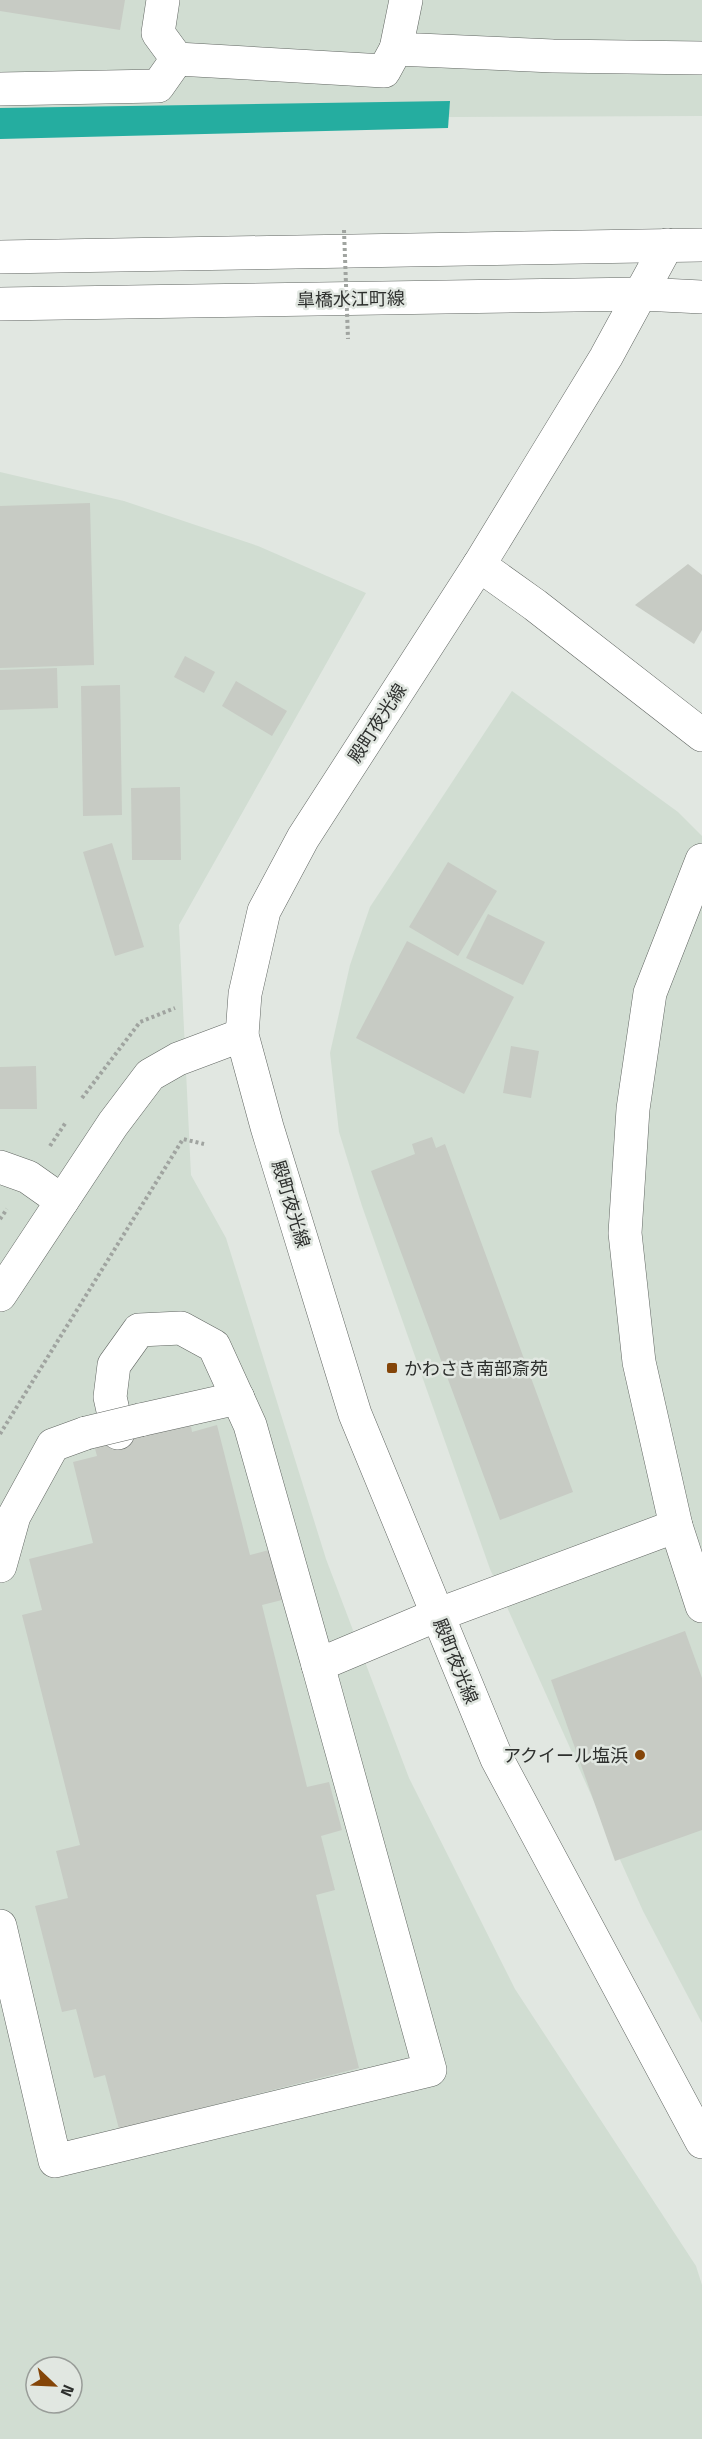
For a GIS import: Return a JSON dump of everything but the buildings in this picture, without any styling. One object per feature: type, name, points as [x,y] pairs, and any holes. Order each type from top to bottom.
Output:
[{"type":"street","points":[[164,0],[158,33],[177,59]]},
{"type":"street","points":[[177,59],[384,71],[396,49],[406,0]]},
{"type":"street","points":[[396,49],[553,56],[702,58]]},
{"type":"street","points":[[0,89],[158,86],[177,59]]},
{"type":"street","points":[[0,257],[702,244]]},
{"type":"street","name":"殿町夜光線","points":[[668,245],[642,294],[480,565],[303,838],[264,911],[245,994],[242,1035],[270,1138],[355,1414],[437,1615],[497,1759],[702,2142]]},
{"type":"street","name":"皐橋水江町線","points":[[0,304],[642,294],[702,297]]},
{"type":"street","points":[[480,565],[702,735]]},
{"type":"street","points":[[702,860],[650,993],[633,1109],[625,1233],[639,1362],[676,1526],[702,1606]]},
{"type":"street","points":[[0,1295],[113,1124],[150,1075],[178,1059],[242,1035]]},
{"type":"street","points":[[0,1167],[28,1177],[62,1201]]},
{"type":"street","points":[[0,1926],[55,2161],[430,2070],[250,1425],[214,1346],[181,1328],[139,1330],[114,1365],[110,1397],[129,1427]]},
{"type":"street","points":[[0,1566],[14,1516],[53,1445],[86,1433],[129,1427],[238,1398]]},
{"type":"street","points":[[318,1665],[437,1615],[676,1526]]},
{"type":"path","points":[[344,230],[348,339]]},
{"type":"path","points":[[0,1434],[183,1139],[204,1144]]},
{"type":"shaded area","points":[[0,0],[702,0],[702,116],[0,119]]},
{"type":"shaded area","points":[[0,472],[124,501],[258,546],[366,593],[179,925],[191,1175],[226,1238],[326,1559],[409,1778],[515,1989],[696,2266],[702,2285],[702,2439],[0,2439]]},
{"type":"shaded area","points":[[512,691],[678,812],[702,836],[702,2023],[643,1911],[490,1569],[362,1206],[339,1132],[330,1053],[350,965],[370,907]]},
{"type":"water","points":[[450,101],[448,128],[0,139],[0,108]]},
{"type":"place","name":"かわさき南部斎苑","points":[[392,1368]]},
{"type":"place","name":"アクイール塩浜","points":[[640,1755]]}]
